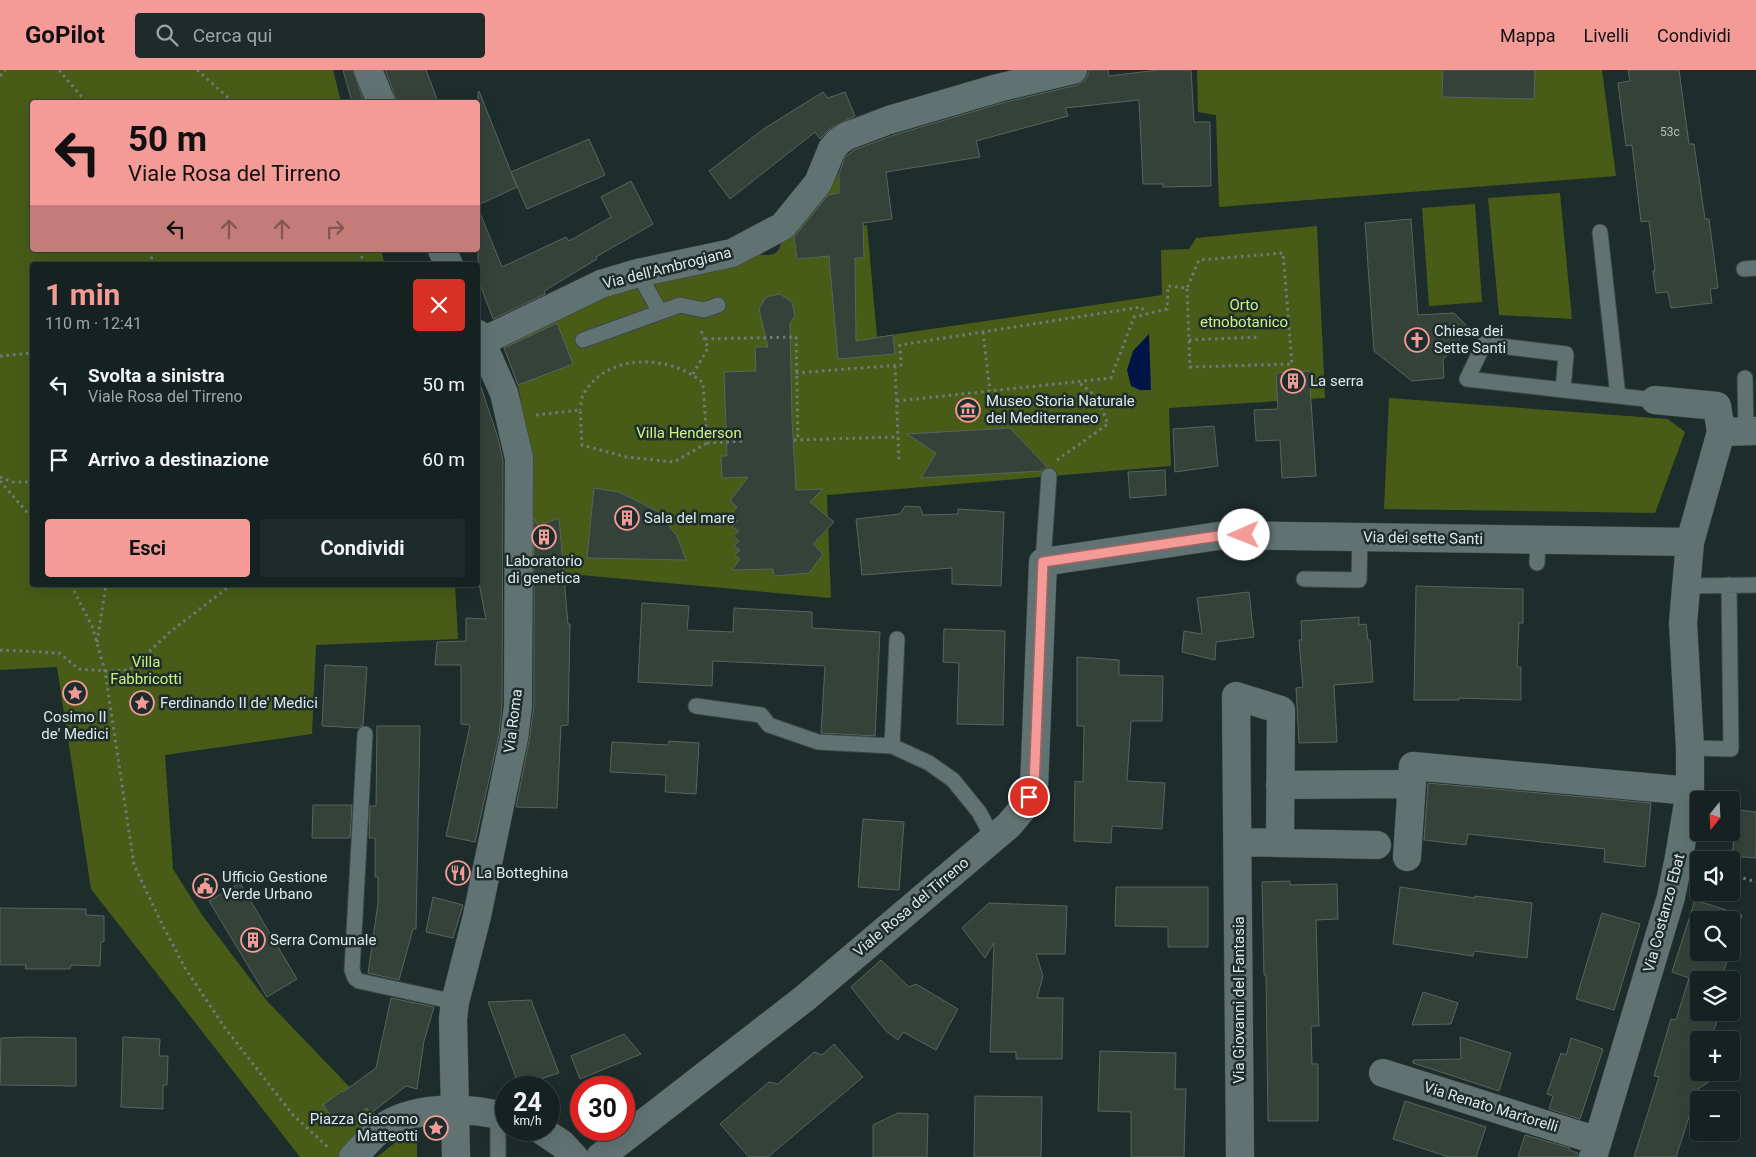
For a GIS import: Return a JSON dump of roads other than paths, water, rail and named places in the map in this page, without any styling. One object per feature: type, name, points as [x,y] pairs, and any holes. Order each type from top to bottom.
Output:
[{"type":"street","points":[[368,70],[380,100]]},
{"type":"street","name":"Via dell'Ambrogiana","points":[[480,338],[601,284],[638,273],[732,253],[783,226],[818,183],[832,149],[847,136],[889,120],[989,91],[1072,70]]},
{"type":"street","name":"Via Roma","points":[[455,1109],[455,1002],[477,916],[514,738],[518,706],[519,458],[504,393],[480,340]]},
{"type":"street","points":[[1655,400],[1718,406],[1741,431],[1690,542]]},
{"type":"street","name":"Via dei sette Santi","points":[[1043,562],[1225,535],[1360,537],[1537,551],[1690,542]]},
{"type":"street","name":"Via Costanzo Ebat","points":[[1596,1149],[1671,897],[1690,791],[1690,748],[1683,623],[1690,542]]},
{"type":"street","name":"Viale Rosa del Tirreno","points":[[600,1157],[805,998],[1008,825],[1024,807],[1034,788],[1043,562]]},
{"type":"street","name":"Via Giovanni del Fantasia","points":[[1240,1157],[1236,696],[1281,710],[1280,843]]},
{"type":"street","points":[[1407,857],[1413,766],[1690,791]]},
{"type":"street","points":[[1280,785],[1412,784]]},
{"type":"street","points":[[1238,842],[1376,845]]},
{"type":"street","name":"Via Renato Martorelli","points":[[1383,1073],[1596,1149]]},
{"type":"street","points":[[342,1154],[386,1125],[420,1113],[455,1109],[495,1115]]},
{"type":"street","points":[[455,1109],[456,1157]]},
{"type":"street","points":[[558,1141],[574,1157]]},
{"type":"lane","points":[[1600,232],[1618,396]]},
{"type":"lane","points":[[638,273],[660,312]]},
{"type":"lane","points":[[583,340],[680,305],[704,310],[718,305]]},
{"type":"lane","points":[[1563,390],[1566,354],[1484,344],[1467,378],[1563,390],[1655,400]]},
{"type":"lane","points":[[1741,431],[1745,378]]},
{"type":"lane","points":[[1043,562],[1050,476]]},
{"type":"lane","points":[[1304,578],[1359,580],[1360,537]]},
{"type":"lane","points":[[1686,586],[1756,585]]},
{"type":"lane","points":[[1690,748],[1731,749],[1729,586]]},
{"type":"lane","points":[[892,746],[897,639]]},
{"type":"lane","points":[[696,706],[761,715],[769,725],[818,742],[892,746],[929,763],[953,780],[979,812],[993,838]]},
{"type":"lane","points":[[365,734],[352,970],[355,978],[359,981],[455,1002]]},
{"type":"lane","points":[[498,1157],[500,1141]]},
{"type":"water","points":[[1149,334],[1151,390],[1140,390],[1131,386],[1127,370],[1133,351]]},
{"type":"place","name":"Chiesa dei Sette Santi","points":[[1417,340]]},
{"type":"place","name":"La serra","points":[[1293,381]]},
{"type":"place","name":"Museo Storia Naturale del Mediterraneo","points":[[968,410]]},
{"type":"place","name":"Sala del mare","points":[[627,518]]},
{"type":"place","name":"Laboratorio di genetica","points":[[544,537]]},
{"type":"place","name":"Cosimo II de' Medici","points":[[75,693]]},
{"type":"place","name":"Ferdinando II de' Medici","points":[[142,703]]},
{"type":"place","name":"La Botteghina","points":[[458,873]]},
{"type":"place","name":"Ufficio Gestione Verde Urbano","points":[[205,886]]},
{"type":"place","name":"Serra Comunale","points":[[253,940]]},
{"type":"place","name":"Piazza Giacomo Matteotti","points":[[436,1128]]},
{"type":"park label","name":"Orto etnobotanico","points":[[1244,314]]},
{"type":"park label","name":"Villa Henderson","points":[[689,433]]},
{"type":"park label","name":"Villa Fabbricotti","points":[[146,670]]}]
